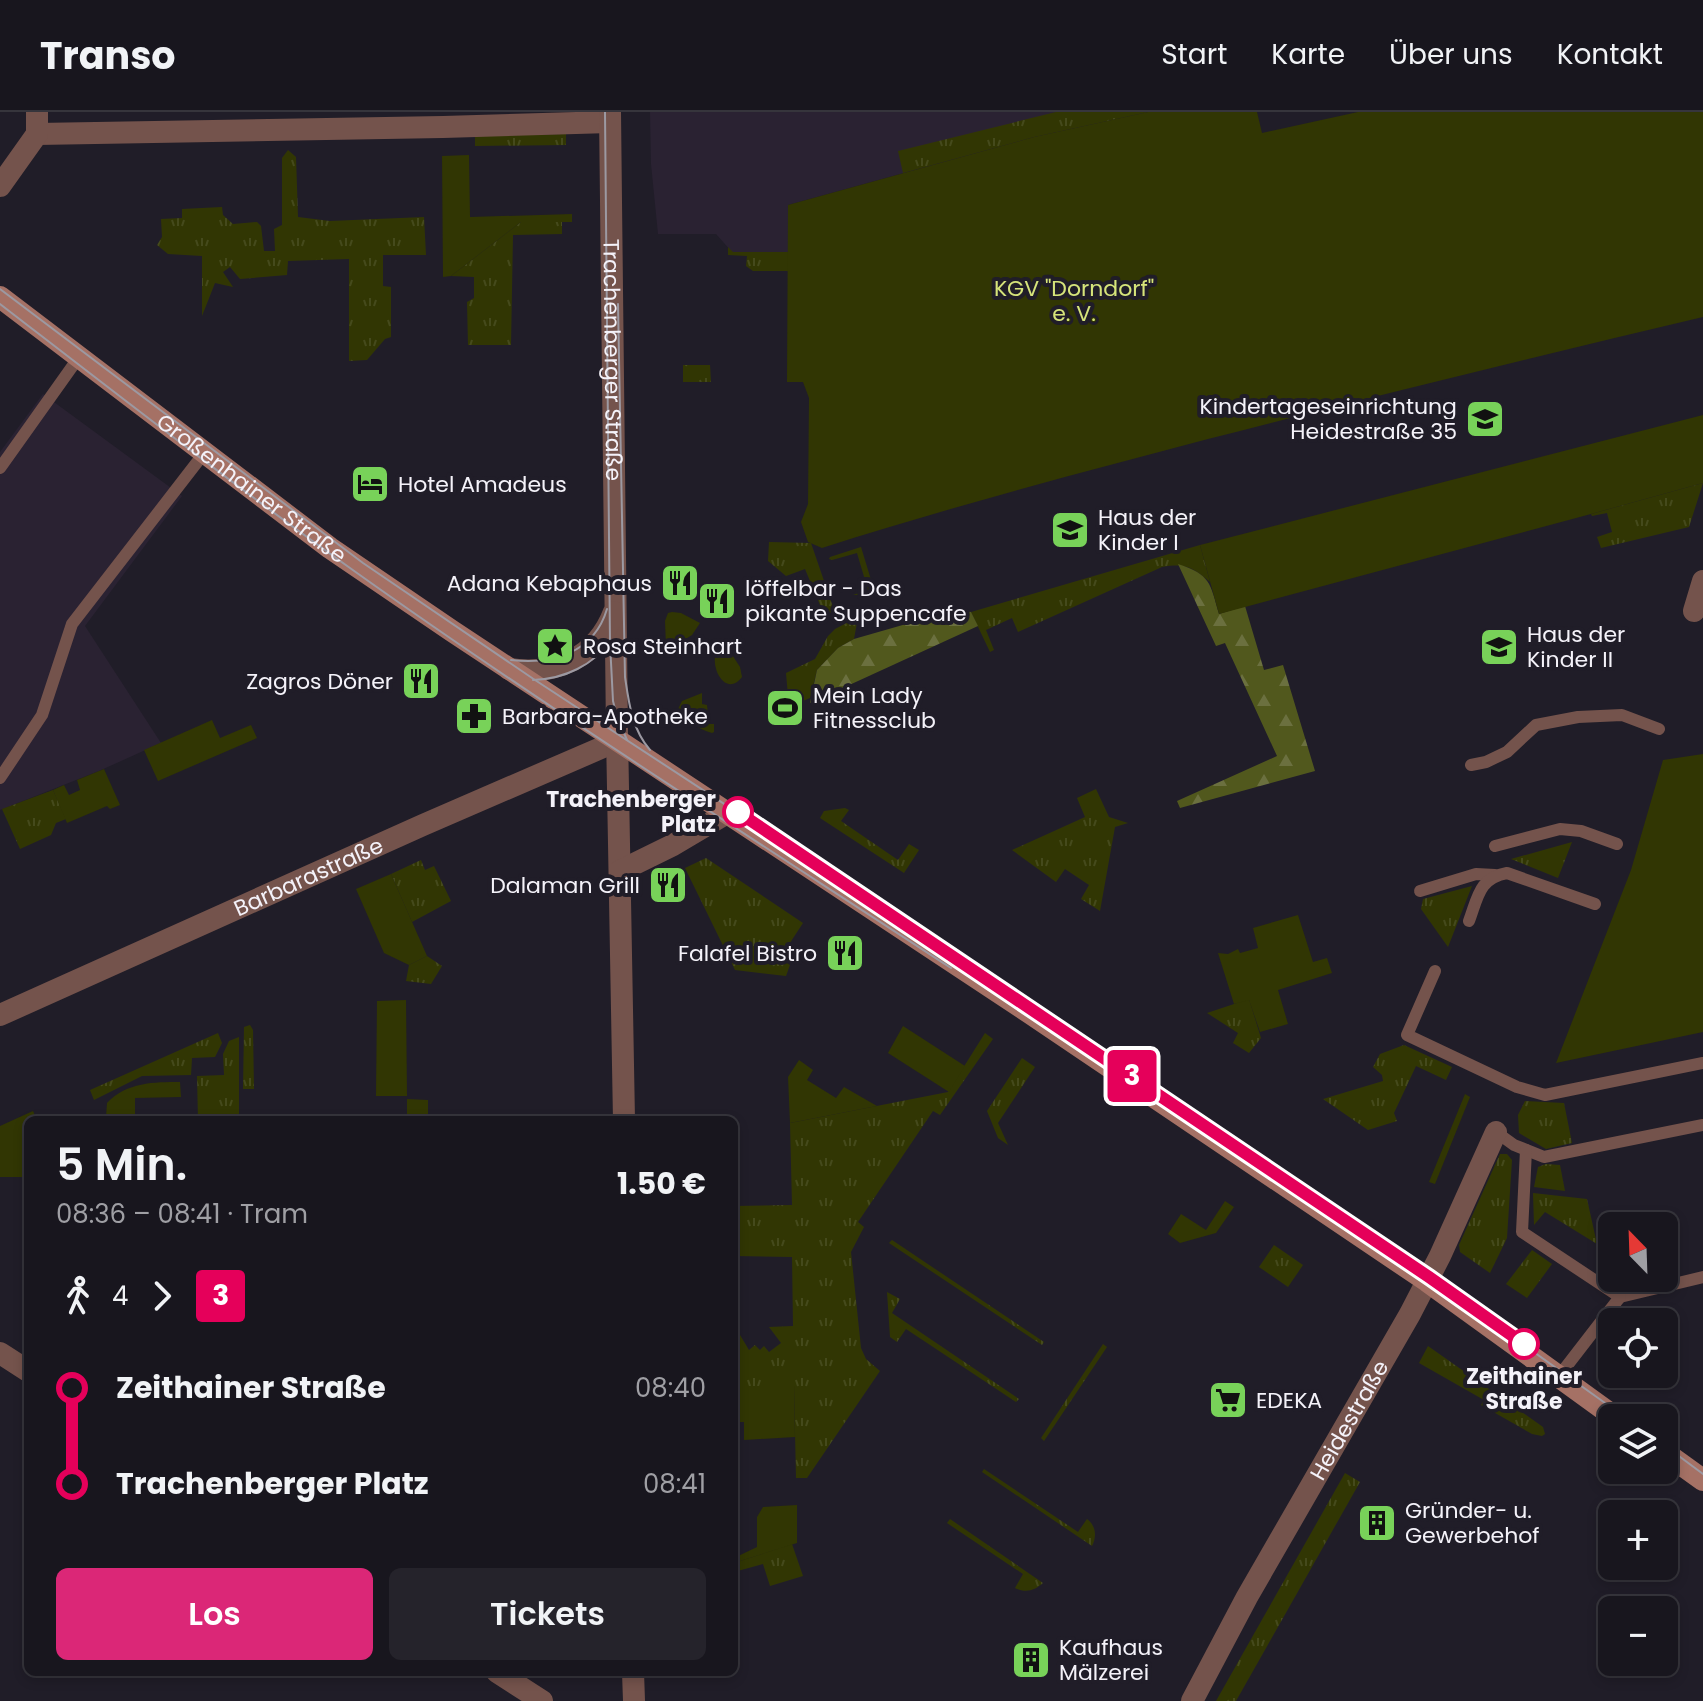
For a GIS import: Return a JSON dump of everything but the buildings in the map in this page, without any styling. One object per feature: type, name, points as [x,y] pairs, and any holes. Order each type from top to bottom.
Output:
[{"type":"main road","name":"Großenhainer Straße","points":[[0,297],[330,548],[509,669]]},
{"type":"main road","points":[[509,669],[1030,1013],[1427,1281],[1598,1405]]},
{"type":"main road","points":[[1678,1462],[1703,1480]]},
{"type":"street","points":[[0,186],[37,123],[610,117]]},
{"type":"street","name":"Trachenberger Straße","points":[[610,117],[616,607]]},
{"type":"street","points":[[1694,611],[1703,581]]},
{"type":"street","points":[[509,669],[523,671],[556,666],[588,651],[605,630],[616,607]]},
{"type":"street","points":[[616,607],[624,1116]]},
{"type":"street","name":"Barbarastraße","points":[[0,1015],[617,741]]},
{"type":"street","points":[[620,871],[727,813]]},
{"type":"street","name":"Heidestraße","points":[[1192,1701],[1247,1597],[1410,1314],[1496,1132]]},
{"type":"street","points":[[0,1353],[24,1368]]},
{"type":"street","points":[[503,1676],[542,1701]]},
{"type":"street","points":[[633,1676],[634,1701]]},
{"type":"lane","points":[[610,117],[624,146]]},
{"type":"lane","points":[[0,468],[79,357]]},
{"type":"lane","points":[[0,778],[42,715],[72,624],[205,452]]},
{"type":"lane","points":[[1471,765],[1507,752],[1536,725],[1578,717],[1622,715],[1659,729]]},
{"type":"lane","points":[[1495,846],[1560,829],[1581,831],[1617,844]]},
{"type":"lane","points":[[1420,891],[1476,874],[1507,873],[1595,904]]},
{"type":"lane","points":[[1469,921],[1482,884],[1495,875]]},
{"type":"lane","points":[[1435,971],[1407,1035],[1517,1087],[1545,1095],[1703,1063]]},
{"type":"lane","points":[[1496,1132],[1514,1145],[1544,1157],[1703,1125]]},
{"type":"lane","points":[[1526,1150],[1522,1232],[1620,1297]]},
{"type":"lane","points":[[1559,1376],[1620,1297],[1703,1277]]},
{"type":"shaded area","points":[[650,112],[1148,112],[1034,137],[788,205],[788,252],[732,252],[716,234],[658,234],[651,164]]},
{"type":"shaded area","points":[[43,394],[182,496],[85,626],[161,743],[0,810],[0,452]]},
{"type":"green space","points":[[1056,112],[1148,112],[1034,137],[903,173],[898,151]]},
{"type":"green space","name":"KGV \"Dorndorf\" e. V.","points":[[1148,112],[1257,112],[1262,133],[1358,112],[1703,112],[1703,317],[1208,439],[966,504],[822,548],[808,542],[801,522],[808,504],[809,398],[803,382],[787,382],[788,205],[1034,137]]},
{"type":"green space","points":[[566,134],[566,145],[475,146],[475,136]]},
{"type":"green space","points":[[288,150],[296,157],[298,217],[330,221],[424,217],[426,255],[383,255],[383,286],[391,287],[391,337],[385,339],[367,360],[349,361],[349,259],[288,261],[287,275],[240,279],[230,267],[223,272],[233,287],[215,283],[202,316],[202,256],[168,254],[157,245],[162,237],[161,219],[182,218],[182,209],[222,207],[223,215],[233,224],[257,222],[261,226],[264,251],[275,251],[274,229],[282,225],[282,158]]},
{"type":"green space","points":[[469,155],[470,217],[572,214],[572,222],[521,222],[451,276],[443,277],[442,156]]},
{"type":"green space","points":[[521,222],[562,222],[562,234],[513,235],[511,345],[468,345],[467,302],[474,298],[474,277],[451,276]]},
{"type":"green space","points":[[728,247],[733,252],[788,252],[788,271],[753,271],[746,266],[747,256],[728,255]]},
{"type":"green space","points":[[683,365],[710,365],[711,382],[683,382]]},
{"type":"green space","points":[[1703,415],[1703,483],[1219,614],[1200,545]]},
{"type":"green space","points":[[1703,483],[1689,527],[1601,548],[1597,537],[1612,532],[1607,513],[1591,514]]},
{"type":"green space","points":[[769,542],[811,543],[833,607],[832,612],[807,622],[803,613],[820,605],[805,569],[786,576],[768,561]]},
{"type":"green space","points":[[1200,545],[1210,582],[1188,567],[1162,567],[1018,632],[1012,618],[986,630],[994,650],[990,652],[971,612]]},
{"type":"green space","points":[[861,547],[875,593],[870,595],[853,595],[868,590],[857,553],[829,559]]},
{"type":"green space","points":[[1178,564],[1197,572],[1208,582],[1219,614],[1245,606],[1264,670],[1283,665],[1315,771],[1180,808],[1177,801],[1277,756],[1225,643],[1216,646]]},
{"type":"green space","points":[[955,610],[971,612],[978,626],[810,703],[817,670],[838,648],[854,639]]},
{"type":"green space","points":[[668,613],[700,623],[692,635],[668,648],[665,621]]},
{"type":"green space","points":[[858,617],[854,639],[838,648],[817,670],[810,698],[789,707],[786,673],[815,659],[835,629]]},
{"type":"green space","points":[[727,647],[740,667],[742,677],[731,684],[721,679],[715,666],[716,651]]},
{"type":"green space","points":[[702,693],[702,704],[707,705],[709,724],[714,724],[712,733],[693,724],[678,709],[682,701]]},
{"type":"green space","points":[[212,720],[220,738],[251,725],[257,738],[158,781],[144,750]]},
{"type":"green space","points":[[1703,754],[1703,1032],[1556,1063],[1631,870],[1663,760]]},
{"type":"green space","points":[[104,769],[120,805],[110,809],[107,806],[67,823],[53,790],[64,785],[69,795],[80,790],[77,780]]},
{"type":"green space","points":[[1096,789],[1109,817],[1128,823],[1115,827],[1100,911],[1081,899],[1089,885],[1065,869],[1056,882],[1012,850],[1085,817],[1077,798]]},
{"type":"green space","points":[[53,790],[66,819],[56,823],[51,835],[20,849],[2,809]]},
{"type":"green space","points":[[849,810],[841,821],[898,860],[909,844],[919,850],[904,873],[820,818],[824,811]]},
{"type":"green space","points":[[1572,842],[1558,878],[1511,859]]},
{"type":"green space","points":[[706,858],[803,923],[782,955],[790,965],[786,976],[735,970],[685,868]]},
{"type":"green space","points":[[421,860],[425,870],[434,866],[451,901],[412,922],[391,874]]},
{"type":"green space","points":[[391,874],[427,956],[409,965],[384,953],[356,889]]},
{"type":"green space","points":[[1472,886],[1448,947],[1421,909],[1423,899]]},
{"type":"green space","points":[[1298,915],[1313,962],[1327,958],[1332,973],[1278,990],[1288,1024],[1260,1032],[1249,1000],[1234,1004],[1218,953],[1228,954],[1238,949],[1240,953],[1258,948],[1253,928]]},
{"type":"green space","points":[[427,956],[442,966],[431,984],[406,981],[409,965]]},
{"type":"green space","points":[[1249,999],[1261,1038],[1249,1053],[1233,1043],[1238,1033],[1207,1013]]},
{"type":"green space","points":[[406,1000],[407,1096],[376,1096],[377,1001]]},
{"type":"green space","points":[[250,1025],[253,1030],[254,1089],[243,1089],[244,1027]]},
{"type":"green space","points":[[903,1026],[965,1066],[949,1092],[888,1053]]},
{"type":"green space","points":[[218,1033],[222,1043],[215,1057],[192,1058],[191,1075],[142,1076],[94,1100],[90,1090]]},
{"type":"green space","points":[[985,1033],[993,1039],[940,1115],[933,1111],[858,1222],[864,1227],[851,1252],[861,1348],[866,1359],[880,1371],[807,1478],[796,1478],[794,1386],[738,1386],[738,1332],[749,1350],[755,1345],[760,1350],[764,1346],[769,1352],[781,1343],[769,1327],[793,1326],[792,1257],[738,1256],[738,1206],[792,1205],[790,1123],[948,1092]]},
{"type":"green space","points":[[239,1037],[239,1116],[198,1116],[197,1076],[224,1075],[223,1054],[229,1041]]},
{"type":"green space","points":[[1404,1045],[1452,1067],[1446,1080],[1416,1066],[1394,1113],[1397,1121],[1368,1130],[1323,1099],[1383,1081],[1382,1075],[1373,1067],[1380,1054]]},
{"type":"green space","points":[[1022,1058],[1035,1067],[998,1123],[1008,1145],[998,1138],[987,1111]]},
{"type":"green space","points":[[799,1060],[813,1070],[807,1080],[836,1098],[844,1087],[877,1106],[790,1123],[788,1077]]},
{"type":"green space","points":[[180,1082],[181,1097],[135,1098],[135,1116],[106,1116],[107,1103],[115,1096],[132,1087]]},
{"type":"green space","points":[[1465,1094],[1470,1097],[1435,1184],[1429,1182]]},
{"type":"green space","points":[[407,1099],[428,1100],[428,1116],[407,1116]]},
{"type":"green space","points":[[1525,1101],[1564,1103],[1572,1143],[1546,1149],[1519,1133],[1518,1115]]},
{"type":"green space","points":[[33,1111],[35,1116],[24,1116],[24,1177],[0,1177],[0,1126]]},
{"type":"green space","points":[[1500,1154],[1507,1154],[1512,1160],[1507,1238],[1490,1273],[1460,1252],[1459,1245]]},
{"type":"green space","points":[[1560,1165],[1565,1191],[1534,1187],[1538,1167]]},
{"type":"green space","points":[[1533,1193],[1587,1199],[1597,1244],[1545,1212],[1534,1225]]},
{"type":"green space","points":[[1225,1201],[1234,1207],[1216,1233],[1180,1243],[1168,1234],[1181,1214],[1206,1230]]},
{"type":"green space","points":[[892,1240],[1044,1342],[1042,1345],[889,1243]]},
{"type":"green space","points":[[1274,1245],[1303,1265],[1288,1287],[1259,1267]]},
{"type":"green space","points":[[1532,1250],[1552,1264],[1527,1298],[1506,1284]]},
{"type":"green space","points":[[887,1292],[900,1299],[892,1313],[1019,1399],[1016,1402],[906,1329],[897,1342],[890,1337]]},
{"type":"green space","points":[[1103,1344],[1107,1347],[1044,1441],[1041,1438]]},
{"type":"green space","points":[[1428,1346],[1543,1427],[1545,1434],[1532,1434],[1481,1405],[1484,1400],[1419,1363]]},
{"type":"green space","points":[[738,1386],[794,1386],[795,1437],[744,1440],[744,1422],[738,1422]]},
{"type":"green space","points":[[984,1469],[1078,1532],[1087,1519],[1095,1531],[1092,1546],[982,1472]]},
{"type":"green space","points":[[1345,1473],[1360,1482],[1236,1701],[1216,1701]]},
{"type":"green space","points":[[797,1505],[797,1543],[738,1562],[738,1556],[757,1547],[757,1517],[763,1507]]},
{"type":"green space","points":[[950,1519],[1043,1583],[1030,1590],[1015,1588],[1023,1574],[947,1523]]},
{"type":"green space","points":[[792,1544],[803,1576],[770,1586],[763,1564],[738,1571],[738,1562]]},
{"type":"tram line","points":[[605,112],[610,643],[613,701],[627,740]]},
{"type":"tram line","points":[[0,289],[363,563],[535,680],[880,906],[1429,1277],[1606,1404]]},
{"type":"tram line","points":[[0,304],[267,507],[430,624],[652,774],[951,968]]},
{"type":"tram line","points":[[618,304],[625,677],[635,725],[650,750]]},
{"type":"tram line","points":[[511,660],[541,660],[570,653],[592,636],[607,609]]},
{"type":"tram line","points":[[533,680],[556,677],[577,669],[596,657],[612,640]]},
{"type":"tram line","name":"3","points":[[738,812],[1524,1344]]},
{"type":"tram line","points":[[1678,1455],[1703,1474]]},
{"type":"place","name":"Kindertageseinrichtung Heidestraße 35","points":[[1485,419]]},
{"type":"place","name":"Hotel Amadeus","points":[[370,484]]},
{"type":"place","name":"Haus der Kinder I","points":[[1070,530]]},
{"type":"place","name":"Adana Kebaphaus","points":[[680,583]]},
{"type":"place","name":"löffelbar - Das pikante Suppencafe","points":[[717,601]]},
{"type":"place","name":"Rosa Steinhart","points":[[555,646]]},
{"type":"place","name":"Haus der Kinder II","points":[[1499,647]]},
{"type":"place","name":"Zagros Döner","points":[[421,681]]},
{"type":"place","name":"Mein Lady Fitnessclub","points":[[785,708]]},
{"type":"place","name":"Barbara-Apotheke","points":[[474,716]]},
{"type":"place","name":"Trachenberger Platz","points":[[738,812]]},
{"type":"place","name":"Dalaman Grill","points":[[668,885]]},
{"type":"place","name":"Falafel Bistro","points":[[845,953]]},
{"type":"place","name":"Zeithainer Straße","points":[[1524,1344]]},
{"type":"place","name":"EDEKA","points":[[1228,1400]]},
{"type":"place","name":"Gründer- u. Gewerbehof","points":[[1377,1523]]},
{"type":"place","name":"Kaufhaus Mälzerei","points":[[1031,1660]]}]
